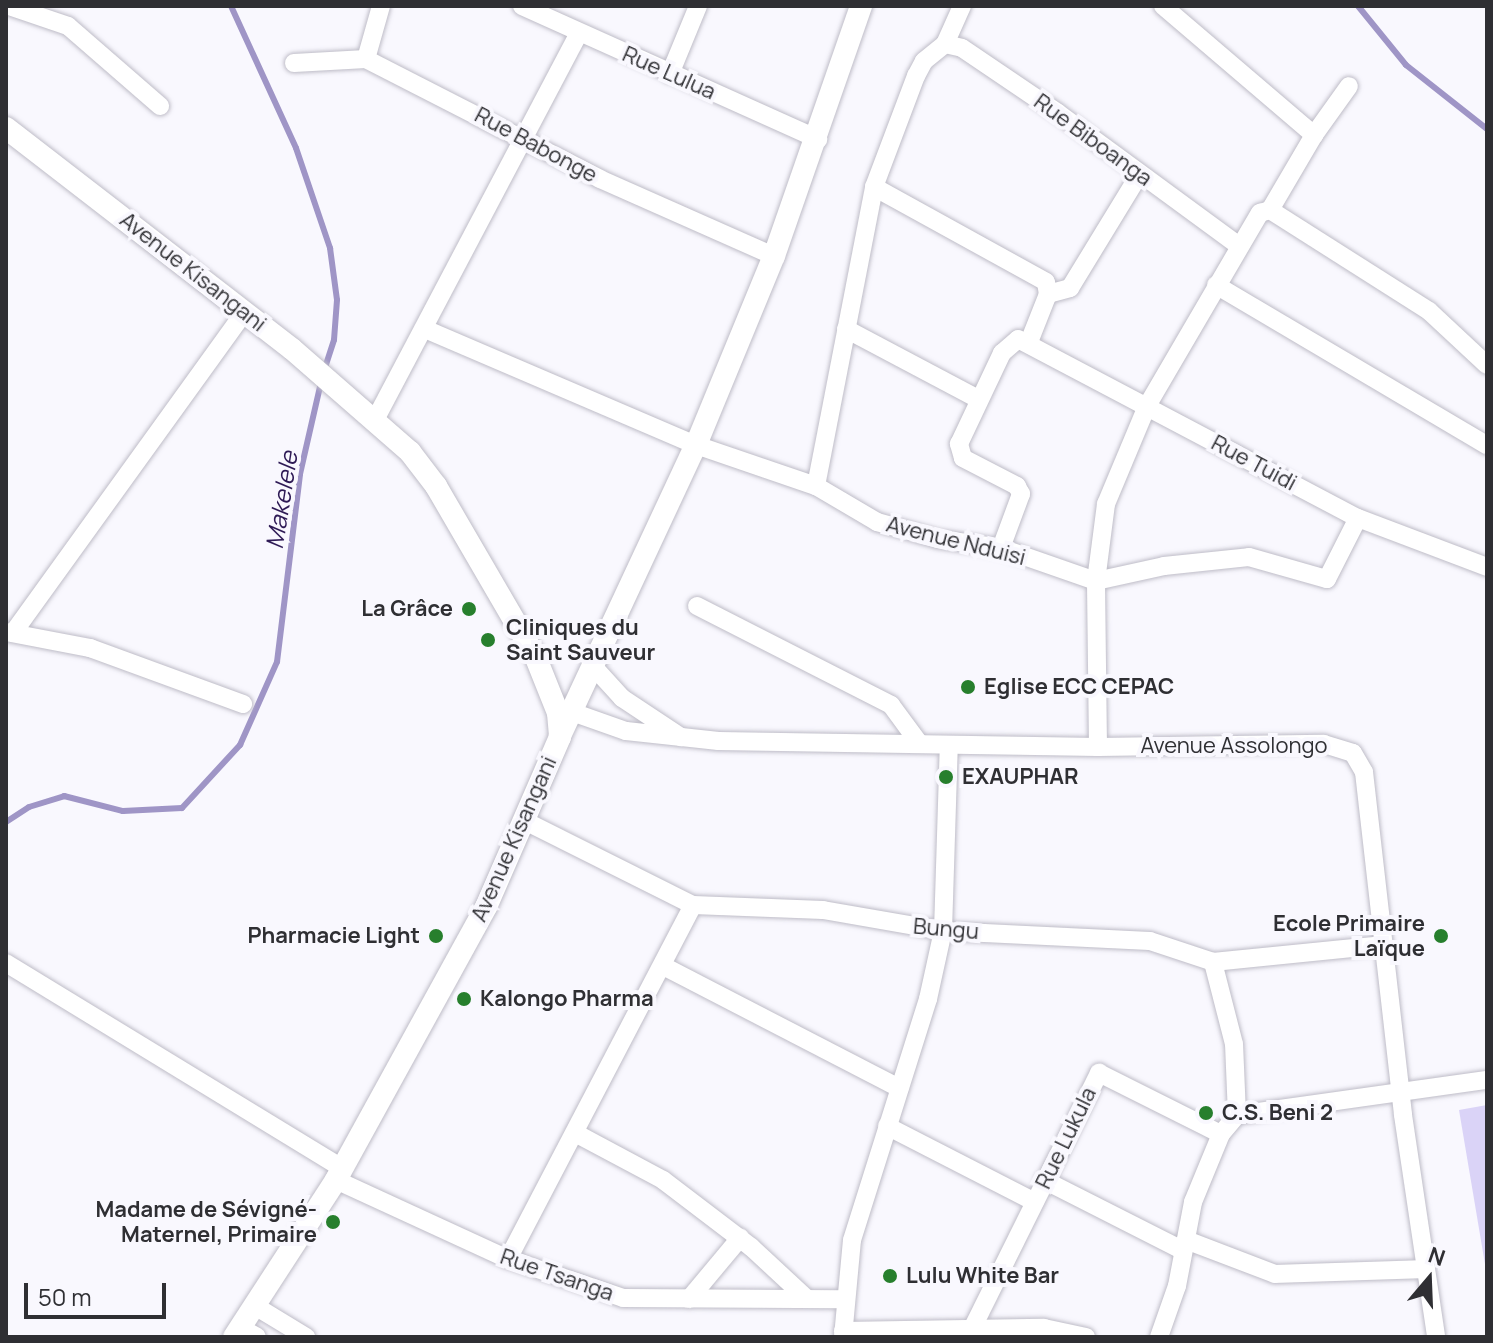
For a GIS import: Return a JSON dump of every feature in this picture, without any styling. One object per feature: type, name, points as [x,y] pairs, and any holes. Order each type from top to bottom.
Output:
[{"type":"street","points":[[6,13],[8,6],[68,26],[160,106]]},
{"type":"street","points":[[366,59],[381,6]]},
{"type":"street","name":"Rue Lulua","points":[[522,6],[818,139]]},
{"type":"street","points":[[670,74],[698,6]]},
{"type":"street","points":[[560,737],[696,445],[774,256],[818,139],[861,6]]},
{"type":"street","points":[[816,486],[874,187],[916,76],[924,61],[945,44],[962,6]]},
{"type":"street","points":[[1163,6],[1314,135]]},
{"type":"street","points":[[376,418],[579,33]]},
{"type":"street","name":"Rue Biboanga","points":[[945,44],[962,48],[1034,97],[1238,245]]},
{"type":"street","name":"Rue Babonge","points":[[294,63],[366,59],[526,138],[600,179],[774,256]]},
{"type":"street","points":[[1098,747],[1096,581],[1103,511],[1147,406],[1238,245],[1267,209],[1349,86]]},
{"type":"street","name":"Avenue Kisangani","points":[[6,128],[245,311],[376,418],[427,474],[472,545],[549,682],[560,737],[486,907],[339,1174],[255,1306],[244,1334]]},
{"type":"street","points":[[1048,294],[1070,288],[1139,175]]},
{"type":"street","points":[[874,187],[1046,282],[1048,294],[1029,342],[1010,342],[978,399],[959,453],[1021,494],[1001,548]]},
{"type":"street","points":[[1267,209],[1439,319],[1487,365]]},
{"type":"street","points":[[1216,285],[1487,445]]},
{"type":"street","points":[[243,704],[90,648],[10,632],[245,311]]},
{"type":"street","name":"Avenue Nduisi","points":[[425,329],[696,445],[816,486],[877,522],[938,539],[1001,548],[1096,581]]},
{"type":"street","points":[[846,329],[978,399]]},
{"type":"street","name":"Rue Tuidi","points":[[1029,342],[1358,518],[1487,567]]},
{"type":"street","points":[[1096,581],[1164,566],[1249,557],[1327,579],[1358,518]]},
{"type":"street","points":[[697,606],[891,705],[919,743]]},
{"type":"street","points":[[592,665],[622,698],[684,738]]},
{"type":"street","name":"Avenue Assolongo","points":[[572,712],[626,731],[684,738],[1098,747],[1324,744],[1353,753],[1364,772],[1401,1092],[1436,1337]]},
{"type":"street","points":[[949,745],[943,931],[852,1240],[842,1299],[843,1334],[973,1327],[1063,1329],[1086,1337]]},
{"type":"street","name":"Bungu","points":[[525,821],[693,905],[823,910],[943,931],[1150,941],[1213,962],[1384,945]]},
{"type":"street","points":[[508,1259],[577,1134],[693,905]]},
{"type":"street","points":[[1213,962],[1234,1044],[1237,1115]]},
{"type":"street","name":"Rue Tsanga","points":[[6,963],[339,1174],[508,1259],[623,1298],[842,1299]]},
{"type":"street","points":[[663,966],[899,1088]]},
{"type":"street","name":"Rue Lukula","points":[[973,1327],[1099,1073],[1221,1134]]},
{"type":"street","points":[[1159,1337],[1177,1286],[1193,1202],[1221,1134],[1237,1115],[1487,1080]]},
{"type":"street","points":[[887,1126],[1035,1202]]},
{"type":"street","points":[[577,1134],[663,1180],[740,1238],[806,1298]]},
{"type":"street","points":[[1044,1180],[1184,1245],[1275,1274],[1426,1269]]},
{"type":"street","points":[[689,1299],[740,1238]]},
{"type":"street","points":[[255,1306],[306,1337]]},
{"type":"shaded area","points":[[1487,1105],[1487,1276],[1459,1110]]},
{"type":"waterway","name":"Makelele","points":[[231,6],[296,148],[330,248],[337,300],[334,340],[324,371]]},
{"type":"waterway","points":[[1358,6],[1406,65],[1487,129]]},
{"type":"waterway","name":"Makelele","points":[[6,822],[29,807],[64,796],[123,811],[182,808],[240,745],[277,662],[300,474],[321,382]]},
{"type":"place","name":"La Grâce","points":[[469,609]]},
{"type":"place","name":"Cliniques du Saint Sauveur","points":[[488,640]]},
{"type":"place","name":"Eglise ECC CEPAC","points":[[968,687]]},
{"type":"place","name":"EXAUPHAR","points":[[946,777]]},
{"type":"place","name":"Pharmacie Light","points":[[436,936]]},
{"type":"place","name":"Ecole Primaire Laïque","points":[[1441,936]]},
{"type":"place","name":"Kalongo Pharma","points":[[464,999]]},
{"type":"place","name":"C.S. Beni 2","points":[[1206,1113]]},
{"type":"place","name":"Madame de Sévigné- Maternel, Primaire","points":[[333,1222]]},
{"type":"place","name":"Lulu White Bar","points":[[890,1276]]}]
